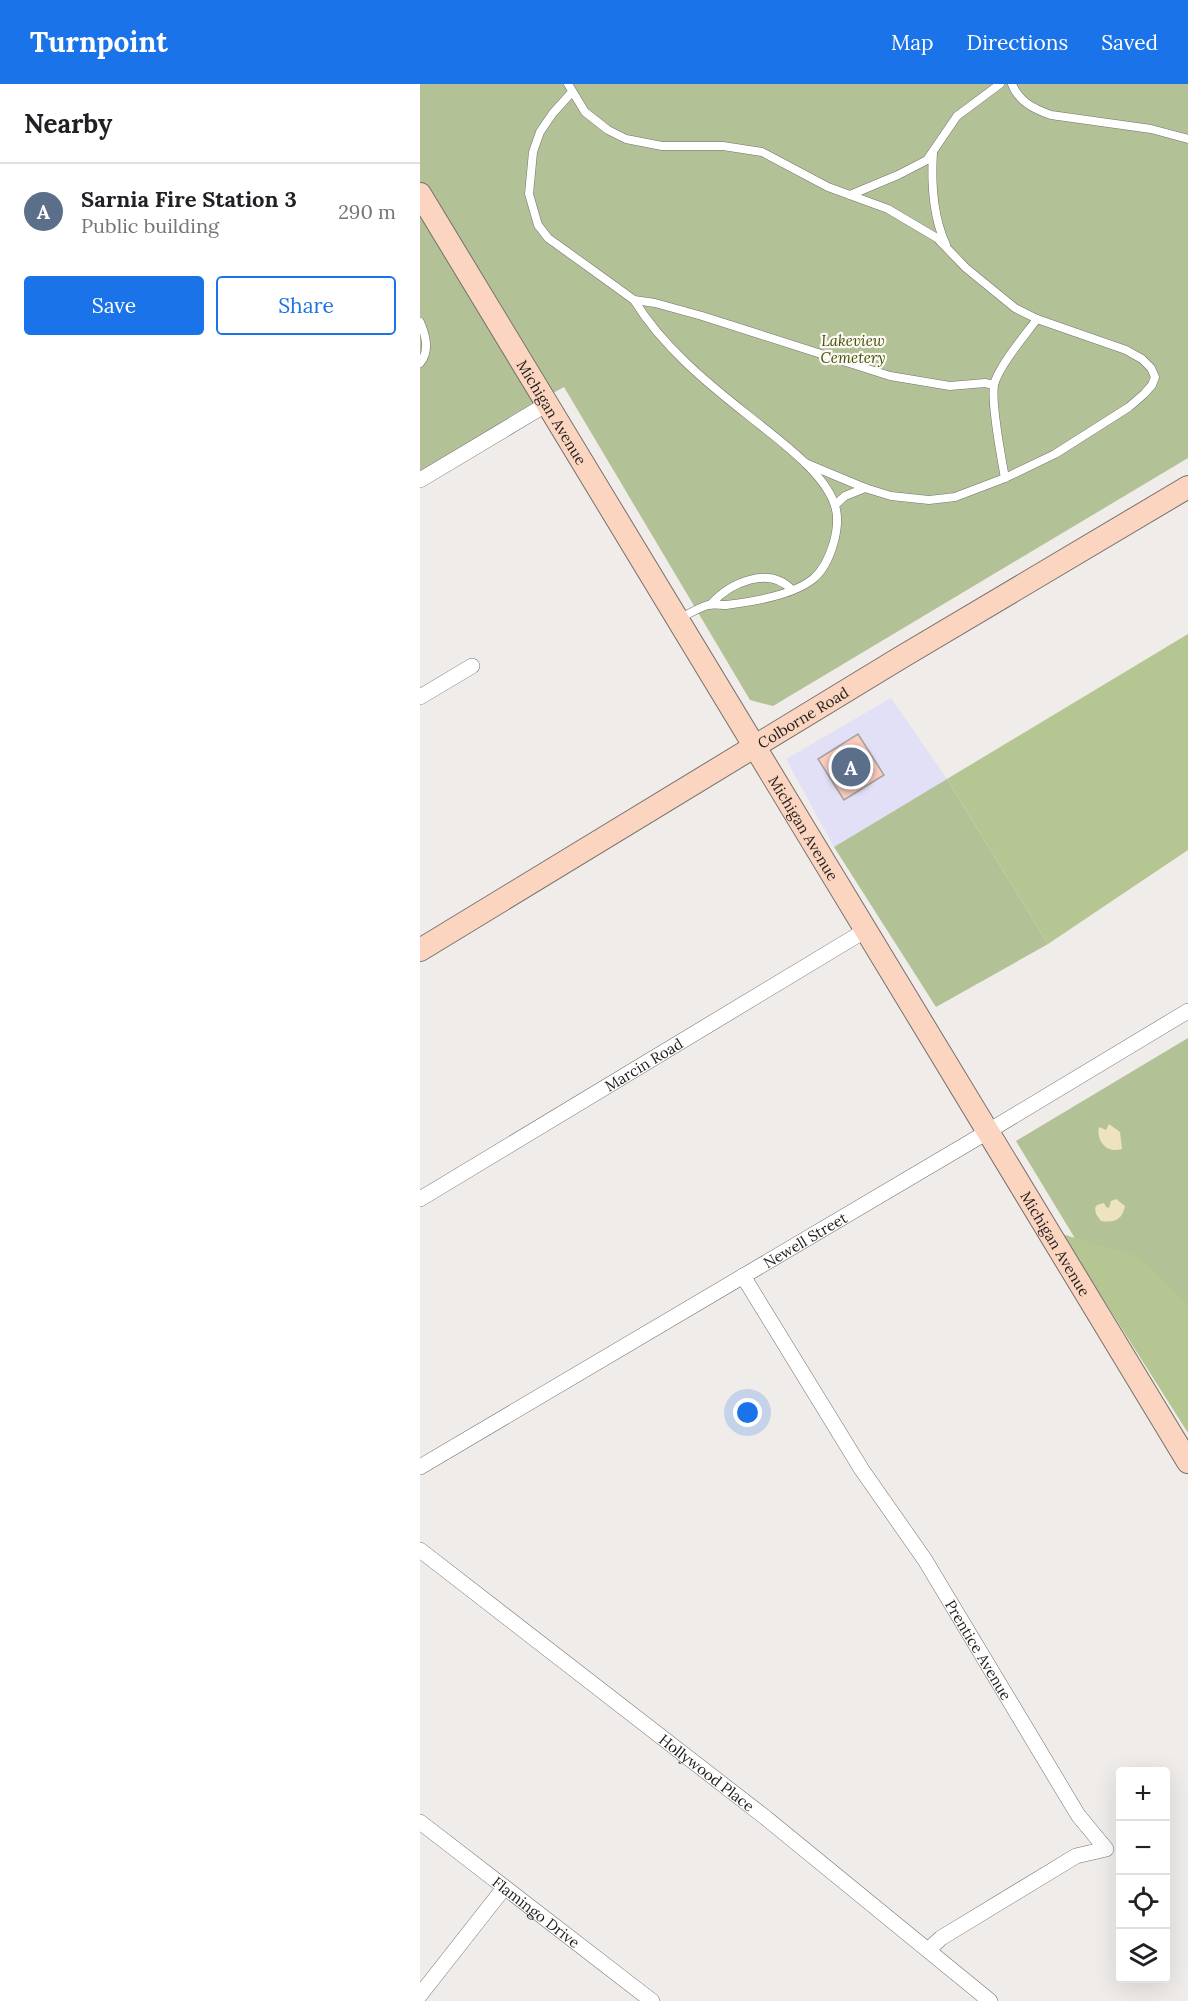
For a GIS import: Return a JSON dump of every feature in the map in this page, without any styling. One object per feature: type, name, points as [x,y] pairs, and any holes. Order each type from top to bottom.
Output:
[{"type":"main road","name":"Michigan Avenue","points":[[420,194],[1188,1462]]},
{"type":"main road","name":"Colborne Road","points":[[420,950],[1188,487]]},
{"type":"main road","points":[[729,703],[745,716],[761,723],[779,724],[798,721]]},
{"type":"street","points":[[420,480],[547,404]]},
{"type":"street","points":[[420,697],[472,666]]},
{"type":"street","name":"Marcin Road","points":[[420,1199],[866,930]]},
{"type":"street","name":"Newell Street","points":[[420,1467],[1188,1011]]},
{"type":"street","name":"Prentice Avenue","points":[[743,1276],[862,1470],[925,1560],[1077,1815],[1106,1849],[1076,1856],[941,1938],[928,1950]]},
{"type":"street","name":"Hollywood Place","points":[[420,1550],[748,1804],[990,2001]]},
{"type":"street","name":"Flamingo Drive","points":[[420,1822],[652,2001]]},
{"type":"street","points":[[420,1995],[504,1888]]},
{"type":"lane","points":[[568,84],[585,112],[626,139],[662,146],[723,146],[762,152],[828,187],[888,209],[937,238],[992,291],[1015,308],[1037,319],[1126,351],[1142,359],[1151,368],[1155,377],[1152,385],[1129,407],[1055,454],[1005,478],[955,497],[929,500],[891,496],[865,488],[805,463]]},
{"type":"lane","points":[[850,195],[918,166],[933,152],[957,116],[1000,84]]},
{"type":"lane","points":[[1012,84],[1023,101],[1051,115],[1151,129],[1188,139]]},
{"type":"lane","points":[[572,92],[540,132],[533,152],[529,188],[538,225],[548,238],[634,300],[646,319],[691,366],[805,463],[836,506],[836,524],[831,552],[827,561],[812,579],[792,590],[727,604],[711,604]]},
{"type":"lane","points":[[933,152],[932,182],[935,201],[940,230],[949,251]]},
{"type":"lane","points":[[634,300],[655,303],[702,316],[890,376],[950,386],[986,383],[994,386]]},
{"type":"lane","points":[[1005,478],[995,411],[994,386],[1002,369],[1037,319]]},
{"type":"lane","points":[[420,322],[427,345],[426,354],[420,363]]},
{"type":"lane","points":[[836,506],[845,496],[865,488]]},
{"type":"lane","points":[[678,620],[711,604],[725,590],[755,579],[775,580],[785,583],[792,590]]},
{"type":"shaded area","points":[[891,698],[947,779],[834,847],[786,759]]},
{"type":"green space","name":"Lakeview Cemetery","points":[[420,84],[1188,84],[1188,458],[773,706],[750,700],[564,387],[506,419],[420,476]]},
{"type":"green space","points":[[1188,634],[1188,850],[1048,944],[947,779]]},
{"type":"green space","points":[[947,779],[1048,944],[936,1007],[834,847]]},
{"type":"green space","points":[[1188,1038],[1188,1425],[1016,1141]]},
{"type":"green space","points":[[1062,1234],[1139,1257],[1188,1305],[1188,1433]]},
{"type":"sand","points":[[1109,1124],[1120,1132],[1122,1149],[1112,1150],[1101,1141],[1099,1127],[1106,1130]]},
{"type":"sand","points":[[1116,1199],[1125,1206],[1122,1215],[1114,1221],[1101,1221],[1096,1214],[1097,1205],[1104,1203],[1109,1208],[1111,1201]]},
{"type":"building","points":[[858,734],[884,775],[844,800],[818,759]]},
{"type":"place","name":"Sarnia Fire Station 3","points":[[851,767]]}]
